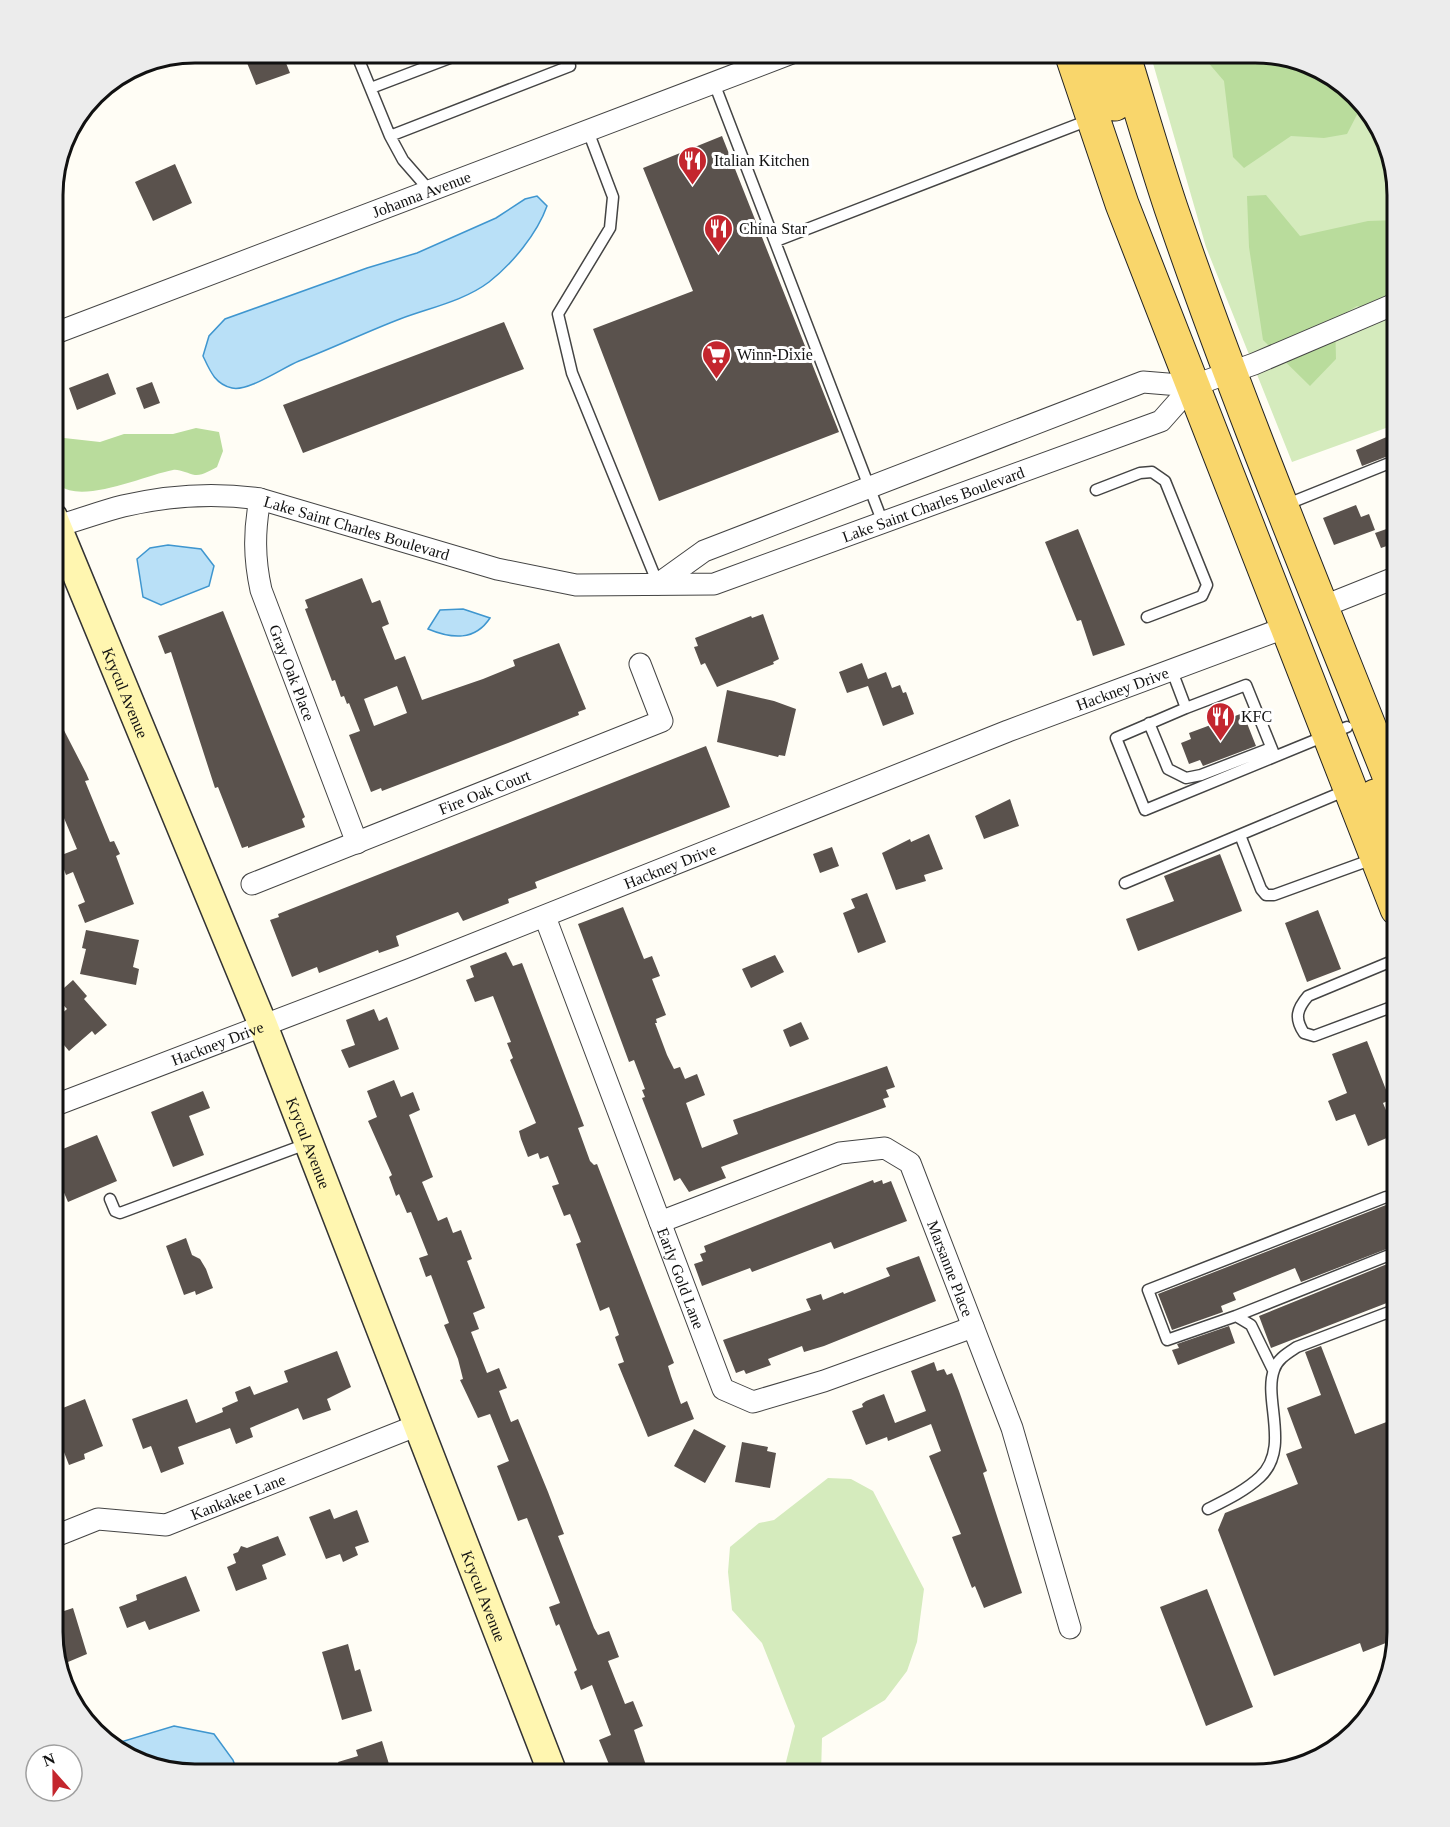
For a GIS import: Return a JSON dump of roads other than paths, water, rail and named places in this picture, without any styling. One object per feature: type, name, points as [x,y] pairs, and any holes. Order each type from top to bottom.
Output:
[{"type":"main road","points":[[1074,63],[1092,119],[1192,386],[1302,665],[1387,827]]},
{"type":"main road","points":[[1101,63],[1121,123],[1171,208]]},
{"type":"main road","points":[[1126,63],[1171,208],[1231,371],[1282,506],[1387,769]]},
{"type":"main road","points":[[1338,731],[1350,789],[1387,847]]},
{"type":"street","name":"Johanna Avenue","points":[[63,330],[765,63]]},
{"type":"street","name":"Lake Saint Charles Boulevard","points":[[658,584],[704,551],[1143,382],[1192,386],[1387,307]]},
{"type":"street","name":"Lake Saint Charles Boulevard","points":[[63,523],[123,506],[189,494],[225,494],[260,498],[507,571],[576,585],[714,584],[1161,421],[1192,386]]},
{"type":"street","name":"Gray Oak Place","points":[[260,498],[254,532],[256,567],[261,590],[357,843]]},
{"type":"street","name":"Krycul Avenue","points":[[63,547],[263,1025],[549,1764]]},
{"type":"street","points":[[1322,607],[1387,582]]},
{"type":"street","name":"Hackney Drive","points":[[63,1102],[545,917],[1008,731],[1287,627]]},
{"type":"street","name":"Fire Oak Court","points":[[252,884],[662,721],[640,664]]},
{"type":"street","name":"Early Gold Lane","points":[[545,917],[723,1389],[753,1402],[824,1381],[973,1327]]},
{"type":"street","name":"Marsanne Place","points":[[660,1222],[840,1153],[885,1148],[910,1163],[1012,1428],[1070,1628]]},
{"type":"street","name":"Kankakee Lane","points":[[63,1533],[98,1519],[166,1525],[418,1425]]},
{"type":"lane","points":[[361,63],[390,136],[403,160],[430,191]]},
{"type":"lane","points":[[371,88],[436,63]]},
{"type":"lane","points":[[390,136],[570,66],[569,63]]},
{"type":"lane","points":[[714,82],[883,523]]},
{"type":"lane","points":[[776,241],[1092,119]]},
{"type":"lane","points":[[588,131],[613,197],[610,228],[558,314],[572,372],[658,584]]},
{"type":"lane","points":[[1282,506],[1387,464]]},
{"type":"lane","points":[[1096,490],[1140,473],[1152,472],[1165,481],[1207,585],[1202,596],[1148,617]]},
{"type":"lane","points":[[1172,671],[1186,708]]},
{"type":"lane","points":[[1246,685],[1273,752],[1145,810],[1116,738],[1246,685]]},
{"type":"lane","points":[[1149,723],[1168,769],[1186,778],[1201,776],[1338,731]]},
{"type":"lane","points":[[1125,883],[1350,789]]},
{"type":"lane","points":[[1240,835],[1261,889],[1266,895],[1274,896],[1387,854]]},
{"type":"lane","points":[[1387,964],[1308,996],[1298,1008],[1297,1023],[1304,1033],[1314,1036],[1387,1009]]},
{"type":"lane","points":[[110,1199],[115,1211],[120,1213],[309,1143]]},
{"type":"lane","points":[[1387,1197],[1148,1290],[1167,1340],[1236,1316],[1387,1256]]},
{"type":"lane","points":[[1273,1370],[1283,1356],[1297,1347],[1387,1313]]},
{"type":"lane","points":[[1208,1509],[1240,1492],[1261,1476],[1271,1460],[1275,1440],[1273,1370],[1251,1324],[1236,1316]]},
{"type":"water","points":[[537,196],[547,206],[537,227],[515,257],[498,275],[479,289],[446,304],[375,329],[247,386],[232,388],[226,386],[217,380],[208,367],[203,356],[209,336],[225,319],[367,268],[417,253],[496,218],[525,199]]},
{"type":"water","points":[[168,545],[201,549],[214,566],[209,586],[161,605],[143,597],[137,559],[150,548]]},
{"type":"water","points":[[463,609],[490,618],[477,631],[462,636],[446,635],[428,629],[440,610]]},
{"type":"water","points":[[174,1726],[214,1734],[234,1764],[187,1764],[170,1761],[153,1757],[122,1742]]},
{"type":"place","name":"Italian Kitchen","points":[[693,186]]},
{"type":"place","name":"China Star","points":[[718,254]]},
{"type":"place","name":"Winn-Dixie","points":[[716,380]]},
{"type":"place","name":"KFC","points":[[1220,742]]}]
